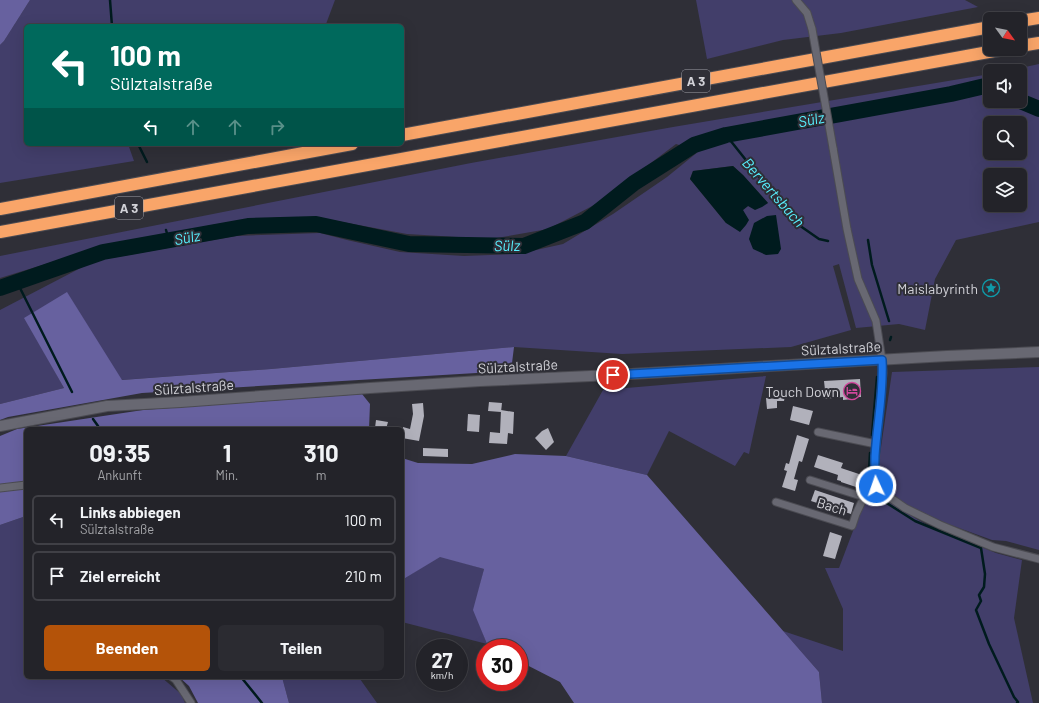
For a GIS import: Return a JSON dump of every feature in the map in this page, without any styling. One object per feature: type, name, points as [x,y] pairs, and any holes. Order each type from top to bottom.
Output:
[{"type":"highway","points":[[1027,20],[1039,18]]},
{"type":"highway","name":"A 3","points":[[404,135],[983,28]]},
{"type":"highway","points":[[1027,45],[1039,43]]},
{"type":"highway","name":"A 3","points":[[0,232],[983,53]]},
{"type":"highway","name":"A 3","points":[[0,209],[341,146]]},
{"type":"main road","name":"Sülztalstraße","points":[[0,426],[107,406],[480,381],[621,375],[1039,352]]},
{"type":"street","points":[[796,0],[807,13],[812,29],[858,279],[876,321],[883,373],[876,444],[876,486],[879,490],[905,508],[940,526],[993,547],[1039,559]]},
{"type":"street","points":[[818,432],[876,444]]},
{"type":"street","name":"Bach","points":[[810,480],[864,497]]},
{"type":"street","points":[[0,488],[24,486]]},
{"type":"street","name":"Bach","points":[[776,502],[852,526],[864,497],[876,486]]},
{"type":"street","points":[[175,679],[191,703]]},
{"type":"shaded area","points":[[0,0],[30,0],[0,45]]},
{"type":"shaded area","points":[[30,0],[335,0],[326,24],[24,24],[24,146],[129,146],[134,161],[0,183],[0,45]]},
{"type":"shaded area","points":[[696,0],[965,0],[978,7],[841,33],[783,40],[707,59]]},
{"type":"shaded area","points":[[1039,64],[1039,222],[956,240],[935,279],[925,330],[899,324],[856,328],[839,264],[833,266],[851,330],[791,347],[622,354],[514,347],[271,369],[121,380],[67,293],[25,318],[64,388],[0,404],[0,310],[94,261],[236,236],[320,233],[400,252],[464,256],[518,254],[563,244],[613,214],[667,177],[699,151],[676,144],[598,203],[548,229],[491,239],[407,234],[326,219],[281,217],[217,224],[101,247],[0,278],[0,256],[471,163],[673,127],[983,75],[983,108],[1027,108],[1027,67]],"holes":[[[733,166],[768,203],[748,206],[726,223],[690,179],[693,171]]]},
{"type":"shaded area","points":[[733,166],[768,203],[755,210],[748,206],[743,210],[749,220],[740,232],[726,223],[690,179],[693,171]]},
{"type":"shaded area","points":[[776,215],[781,249],[778,254],[766,255],[753,249],[749,239],[754,223],[767,216]]},
{"type":"shaded area","points":[[67,292],[122,380],[271,369],[514,347],[511,371],[142,393],[8,417],[0,420],[0,404],[64,388],[24,318]]},
{"type":"shaded area","points":[[1039,367],[1039,550],[1006,541],[992,540],[948,524],[908,506],[886,489],[880,480],[878,468],[892,372]]},
{"type":"shaded area","points":[[766,376],[749,454],[744,452],[735,466],[669,431],[647,475],[566,456],[603,390]]},
{"type":"shaded area","points":[[362,394],[370,404],[369,427],[30,427],[143,410]]},
{"type":"shaded area","points":[[24,428],[24,517],[0,525],[0,436],[17,429]]},
{"type":"shaded area","points":[[515,454],[566,456],[647,475],[819,672],[822,703],[574,703],[560,682],[528,666],[528,639],[485,639],[473,610],[484,569],[440,557],[404,579],[404,459],[418,463],[472,464]]},
{"type":"shaded area","points":[[876,492],[929,526],[996,553],[1022,560],[1014,618],[1033,703],[822,703],[819,672],[783,631],[843,651],[843,609],[825,568],[839,568],[856,523],[869,495]]},
{"type":"shaded area","points":[[24,517],[24,679],[163,679],[181,694],[185,703],[0,703],[0,525]]},
{"type":"shaded area","points":[[440,556],[484,569],[474,610],[485,639],[476,639],[476,641],[404,623],[404,579]]},
{"type":"shaded area","points":[[181,679],[283,679],[289,703],[198,703],[189,686]]},
{"type":"shaded area","points":[[283,679],[360,679],[377,703],[289,703]]},
{"type":"building","points":[[860,379],[861,397],[853,397],[853,399],[843,400],[843,397],[823,399],[825,390],[824,381]]},
{"type":"building","points":[[776,390],[786,390],[784,401],[777,401],[777,408],[767,409],[766,398],[777,399]]},
{"type":"building","points":[[489,402],[502,403],[501,412],[488,411]]},
{"type":"building","points":[[423,403],[424,416],[419,441],[404,438],[404,427],[410,429],[413,414],[412,404]]},
{"type":"building","points":[[793,406],[813,411],[809,425],[790,420]]},
{"type":"building","points":[[501,410],[514,412],[513,434],[508,433],[507,444],[489,443],[490,432],[500,433]]},
{"type":"building","points":[[468,414],[480,415],[479,432],[467,431]]},
{"type":"building","points":[[376,420],[388,422],[387,427],[375,427]]},
{"type":"building","points":[[548,428],[554,442],[546,450],[535,438],[542,431]]},
{"type":"building","points":[[797,435],[809,439],[802,462],[799,461],[794,479],[798,480],[795,491],[782,487],[787,471],[784,470],[786,463],[789,464]]},
{"type":"building","points":[[423,448],[448,449],[448,457],[423,456]]},
{"type":"building","points":[[818,455],[843,463],[841,468],[862,475],[862,489],[837,480],[838,475],[814,467]]},
{"type":"building","points":[[815,490],[854,503],[851,514],[811,501]]},
{"type":"building","points":[[830,532],[842,536],[835,559],[823,556]]},
{"type":"waterway","points":[[110,0],[112,24]]},
{"type":"waterway","name":"Sülz","points":[[0,288],[103,252],[248,226],[316,224],[409,244],[524,246],[585,222],[634,183],[694,145],[726,135],[951,94],[983,86]]},
{"type":"waterway","name":"Sülz","points":[[1027,104],[1039,109]]},
{"type":"waterway","name":"Bervertsbach","points":[[726,135],[796,223],[819,239],[828,241]]},
{"type":"waterway","points":[[139,146],[147,162]]},
{"type":"waterway","points":[[166,230],[169,240]]},
{"type":"waterway","name":"Bervertsbach","points":[[868,240],[872,265],[889,321]]},
{"type":"waterway","points":[[17,282],[72,392]]},
{"type":"waterway","name":"Bervertsbach","points":[[872,435],[877,377]]},
{"type":"waterway","points":[[93,419],[98,427]]},
{"type":"waterway","name":"Bervertsbach","points":[[868,487],[870,453]]},
{"type":"waterway","name":"Bervertsbach","points":[[874,495],[915,521],[981,548],[985,574],[984,587],[979,595],[981,601],[976,610],[989,644],[1014,697],[1018,702],[1017,703]]},
{"type":"waterway","points":[[243,679],[262,703]]},
{"type":"place","name":"Maislabyrinth","points":[[991,288]]},
{"type":"place","name":"Touch Down","points":[[852,391]]},
{"type":"route","points":[[613,375],[882,360],[883,373],[876,444],[876,486]]}]
